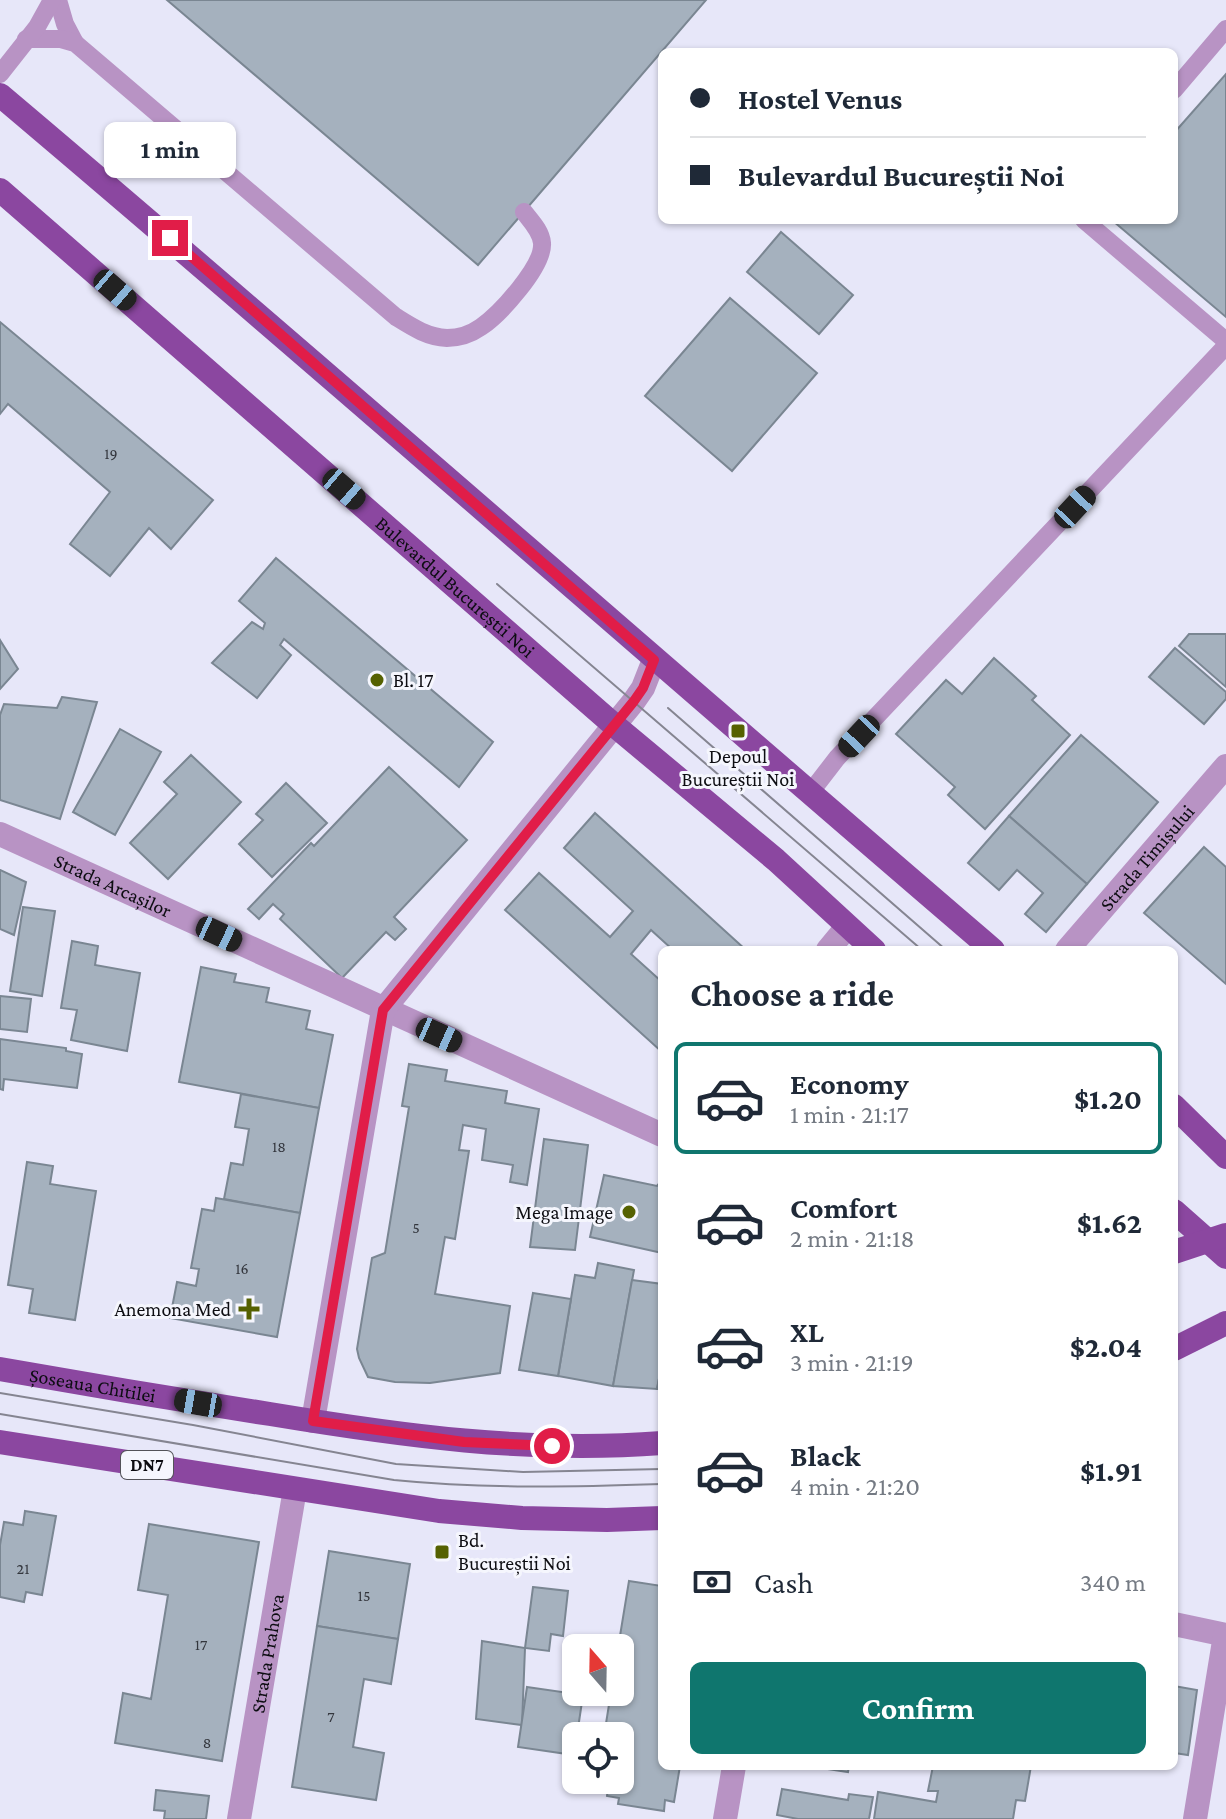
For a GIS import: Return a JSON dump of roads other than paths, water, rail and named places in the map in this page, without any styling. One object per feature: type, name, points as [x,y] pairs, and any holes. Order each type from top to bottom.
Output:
[{"type":"main road","points":[[0,95],[267,320],[654,660],[988,946]]},
{"type":"main road","name":"Bulevardul Bucureștii Noi","points":[[0,190],[614,725],[776,860],[869,946]]},
{"type":"main road","points":[[1178,1110],[1226,1157]]},
{"type":"main road","points":[[1178,1214],[1217,1238],[1226,1257]]},
{"type":"main road","points":[[1178,1251],[1217,1238]]},
{"type":"main road","points":[[1178,1347],[1226,1323]]},
{"type":"main road","name":"Șoseaua Chitilei","points":[[0,1369],[313,1421],[464,1442],[582,1447],[658,1443]]},
{"type":"main road","name":"DN7","points":[[0,1442],[439,1511],[522,1518],[658,1518]]},
{"type":"street","points":[[313,1421],[383,1010],[643,688],[654,660]]},
{"type":"street","name":"Strada Timișului","points":[[1070,946],[1226,766]]},
{"type":"street","name":"Strada Arcașilor","points":[[0,834],[658,1133]]},
{"type":"street","points":[[831,946],[847,927]]},
{"type":"street","name":"Strada Prahova","points":[[239,1819],[295,1489]]},
{"type":"street","points":[[1178,1625],[1225,1635],[1195,1819]]},
{"type":"street","points":[[725,1819],[733,1770]]},
{"type":"lane","points":[[0,74],[55,0]]},
{"type":"lane","points":[[55,0],[75,43],[396,317],[422,333],[447,338],[467,335],[493,317],[518,288],[534,269],[543,245],[539,231],[524,212]]},
{"type":"lane","points":[[1178,85],[1226,29]]},
{"type":"lane","points":[[26,39],[61,39],[75,43]]},
{"type":"lane","points":[[810,793],[837,758],[1226,344],[1089,224]]},
{"type":"tram line","points":[[497,584],[917,946]]},
{"type":"tram line","points":[[668,708],[941,946]]},
{"type":"tram line","points":[[0,1393],[193,1425],[396,1464],[523,1472],[658,1469]]},
{"type":"tram line","points":[[0,1414],[394,1480],[494,1486],[658,1484]]},
{"type":"place","name":"Bl. 17","points":[[377,680]]},
{"type":"place","name":"Depoul Bucureștii Noi","points":[[738,731]]},
{"type":"place","name":"Mega Image","points":[[629,1212]]},
{"type":"place","name":"Anemona Med","points":[[249,1309]]},
{"type":"place","name":"Bd. Bucureștii Noi","points":[[442,1552]]}]
